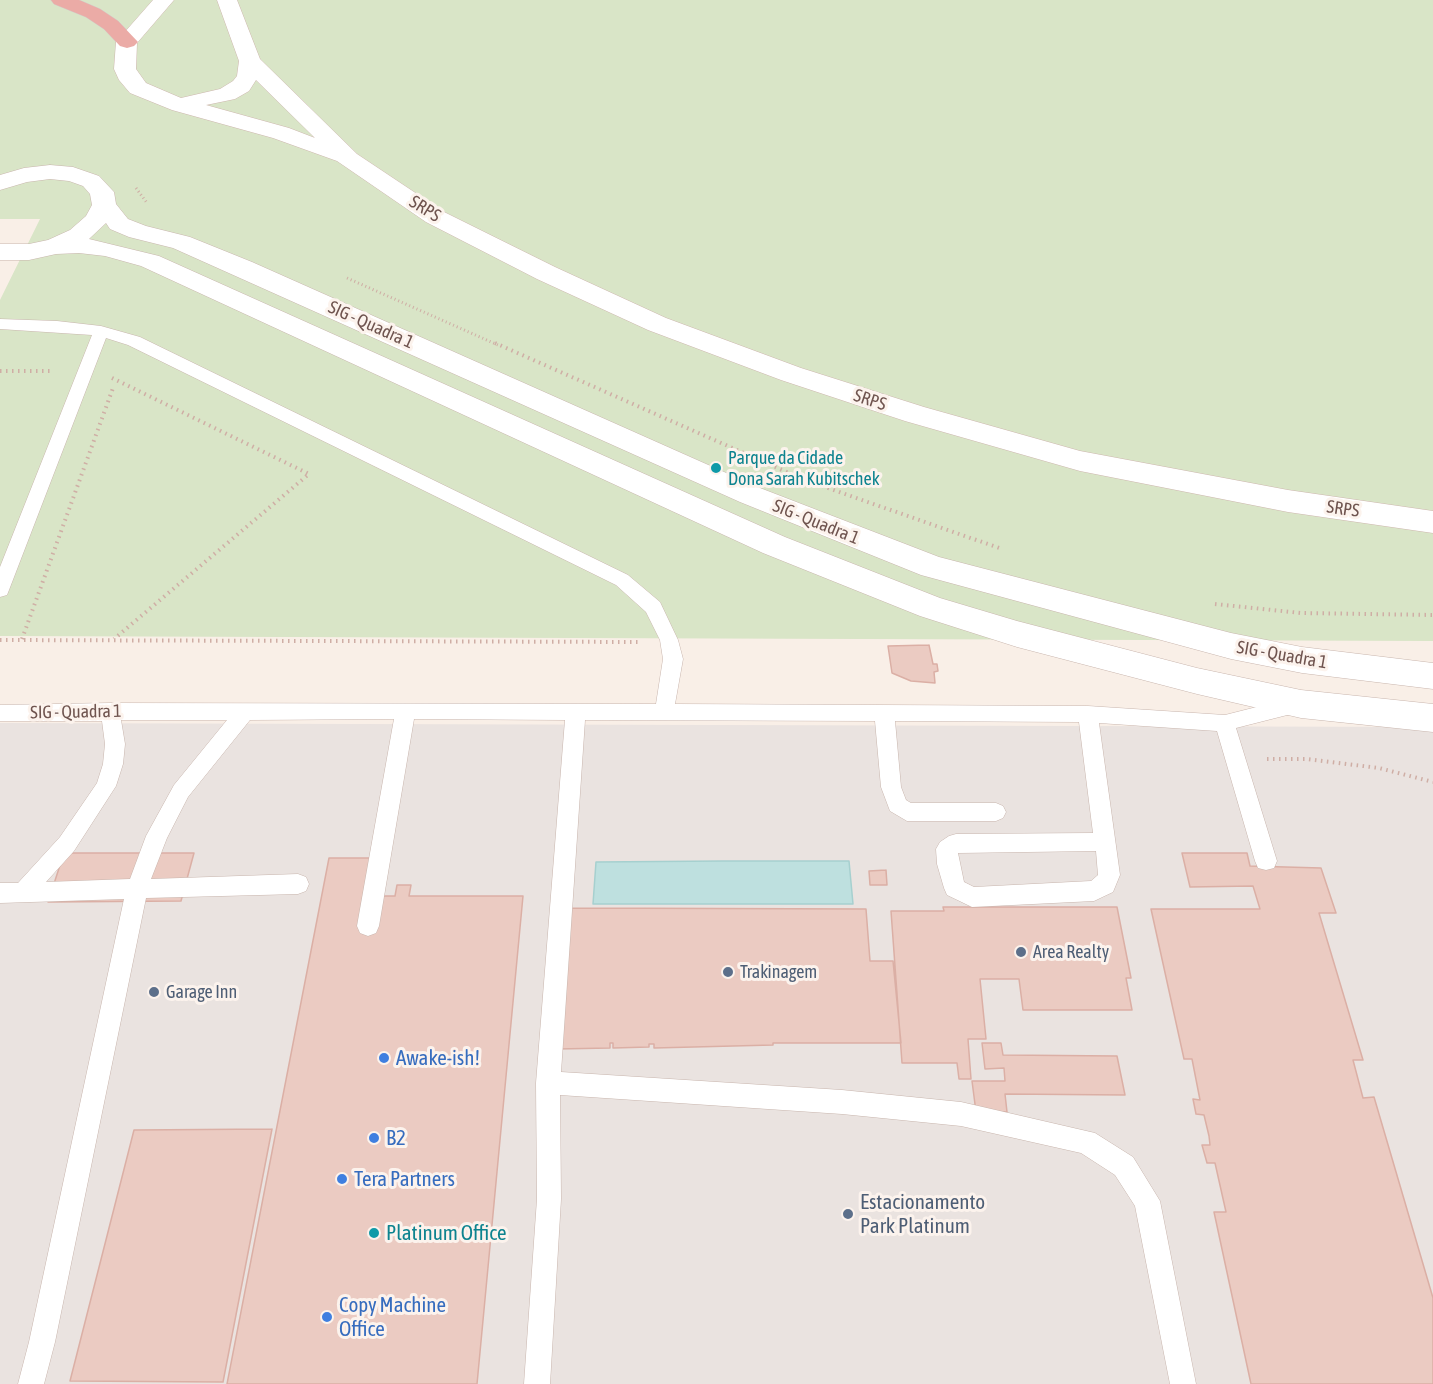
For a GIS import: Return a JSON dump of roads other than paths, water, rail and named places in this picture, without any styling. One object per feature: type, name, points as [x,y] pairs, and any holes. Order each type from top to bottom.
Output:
[{"type":"highway","points":[[61,0],[93,12],[111,25],[127,42]]},
{"type":"street","points":[[127,42],[164,0]]},
{"type":"street","name":"SRPS","points":[[227,0],[250,61],[349,159],[435,217],[546,273],[657,324],[791,374],[915,414],[1080,460],[1288,501],[1433,522]]},
{"type":"street","name":"SRPS","points":[[127,42],[125,69],[130,80],[151,95],[281,133],[349,159]]},
{"type":"street","points":[[180,105],[227,94],[241,86],[248,76],[250,61]]},
{"type":"street","name":"SIG - Quadra 1","points":[[0,183],[24,175],[50,172],[73,174],[91,181],[102,192],[104,205],[119,224],[138,232],[181,242],[243,268],[750,495],[932,567],[1230,646],[1302,660],[1433,676]]},
{"type":"street","points":[[1,254],[29,252],[56,246],[79,235],[96,220],[104,205]]},
{"type":"street","name":"SIG - Quadra 1","points":[[56,246],[107,249],[150,261],[764,540],[861,581],[1017,634],[1197,681],[1301,704],[1433,718]]},
{"type":"lane","points":[[0,324],[57,326],[101,331],[134,341],[622,580],[653,607],[669,640],[673,659],[664,712]]},
{"type":"lane","points":[[0,590],[101,331]]},
{"type":"lane","name":"SIG - Quadra 1","points":[[0,713],[405,711],[884,715],[1088,714],[1225,723],[1301,704]]},
{"type":"lane","points":[[23,892],[67,844],[89,814],[105,786],[113,764],[115,744],[110,711]]},
{"type":"lane","points":[[31,1384],[42,1342],[136,888],[157,836],[181,791],[246,711]]},
{"type":"lane","points":[[368,926],[405,711]]},
{"type":"lane","points":[[537,1384],[549,1199],[548,1083],[576,712]]},
{"type":"lane","points":[[1088,714],[1105,842],[1109,874],[1105,885],[1094,891],[972,897],[955,888],[948,864],[947,849],[956,843],[1105,842]]},
{"type":"lane","points":[[884,715],[891,787],[897,805],[907,812],[996,812]]},
{"type":"lane","points":[[1225,723],[1266,861]]},
{"type":"lane","points":[[0,893],[298,884]]},
{"type":"lane","points":[[548,1083],[842,1102],[961,1114],[1086,1142],[1124,1166],[1147,1201],[1183,1384]]},
{"type":"water","points":[[849,861],[853,904],[593,904],[596,862]]},
{"type":"place","name":"Parque da Cidade Dona Sarah Kubitschek","points":[[716,468]]},
{"type":"place","name":"Area Realty","points":[[1021,952]]},
{"type":"place","name":"Trakinagem","points":[[728,972]]},
{"type":"place","name":"Garage Inn","points":[[154,992]]},
{"type":"place","name":"Awake-ish!","points":[[384,1058]]},
{"type":"place","name":"B2","points":[[374,1138]]},
{"type":"place","name":"Tera Partners","points":[[342,1179]]},
{"type":"place","name":"Estacionamento Park Platinum","points":[[848,1214]]},
{"type":"place","name":"Platinum Office","points":[[374,1233]]},
{"type":"place","name":"Copy Machine Office","points":[[327,1317]]}]
